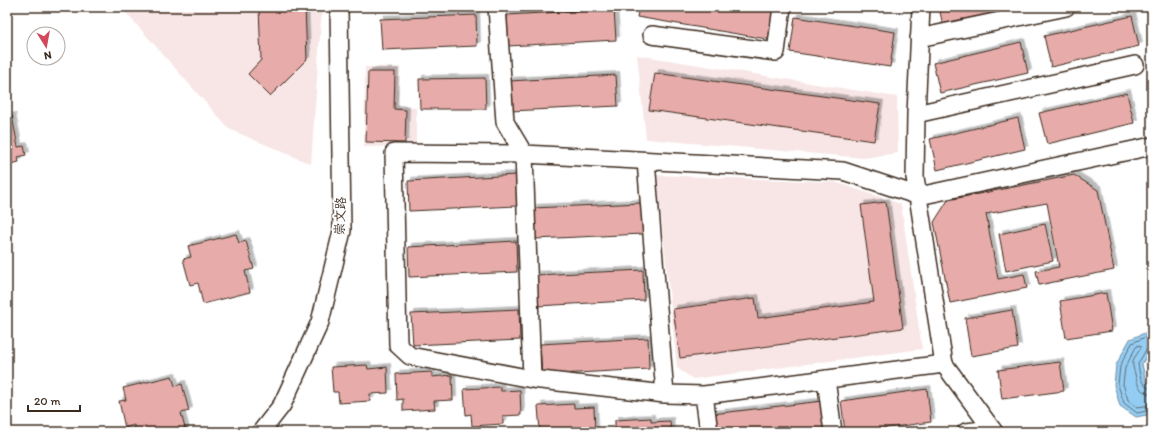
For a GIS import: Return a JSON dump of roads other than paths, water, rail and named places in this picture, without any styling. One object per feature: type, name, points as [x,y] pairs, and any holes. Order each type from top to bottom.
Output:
[{"type":"street","name":"崇文路","points":[[261,432],[282,405],[320,322],[342,231],[339,7]]},
{"type":"street","points":[[497,7],[504,122],[524,154],[532,379]]},
{"type":"street","points":[[652,35],[776,52],[782,7]]},
{"type":"street","points":[[921,7],[916,114],[915,177],[944,364],[993,431]]},
{"type":"street","points":[[919,38],[1066,7]]},
{"type":"street","points":[[916,114],[1136,65]]},
{"type":"street","points":[[944,364],[704,395],[665,394],[532,379],[410,356],[398,345],[394,153],[524,154],[843,171],[918,196],[1152,146]]},
{"type":"street","points":[[646,161],[665,394]]},
{"type":"street","points":[[826,379],[833,432]]},
{"type":"street","points":[[704,395],[709,432]]},
{"type":"street","points":[[966,432],[993,431]]},
{"type":"water","points":[[1152,330],[1152,347],[1142,364],[1146,382],[1152,386],[1152,414],[1136,417],[1120,406],[1114,385],[1116,365],[1130,339]]}]
